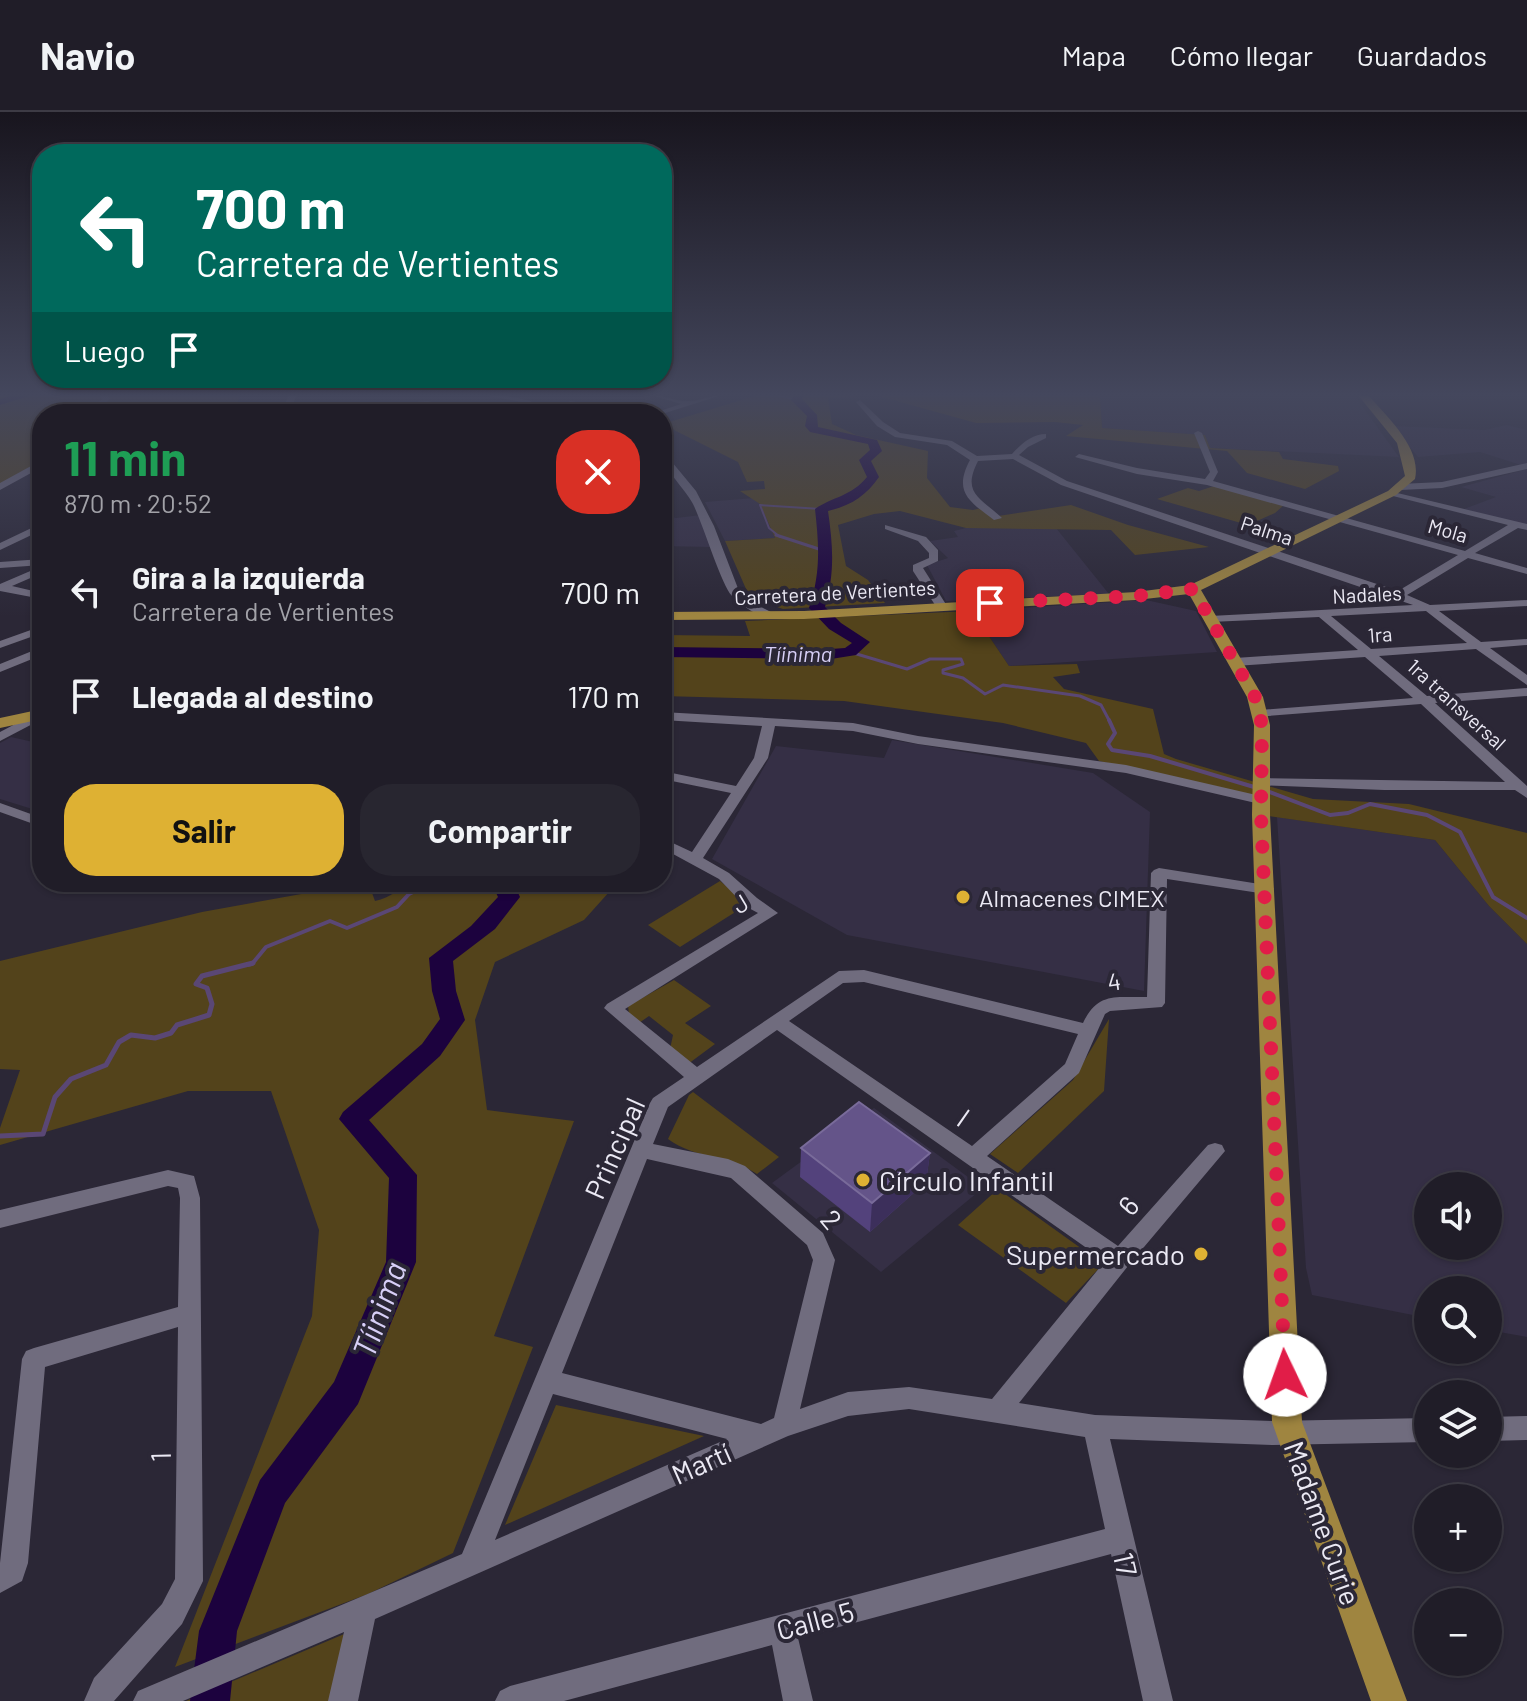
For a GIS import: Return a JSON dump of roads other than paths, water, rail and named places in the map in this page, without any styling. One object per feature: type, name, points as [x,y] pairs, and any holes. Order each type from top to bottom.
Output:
[{"type":"main road","points":[[1411,469],[1411,477]]},
{"type":"main road","name":"Carretera de Vertientes","points":[[672,616],[804,615],[1136,596],[1193,589],[1396,490],[1411,477]]},
{"type":"main road","name":"Madame Curie","points":[[1193,589],[1255,697],[1260,714],[1283,1359],[1290,1433],[1389,1701]]},
{"type":"main road","points":[[4,719],[32,715]]},
{"type":"street","points":[[0,487],[31,469]]},
{"type":"street","points":[[674,469],[703,514],[734,592],[749,605],[771,616]]},
{"type":"street","points":[[969,469],[965,485],[975,500],[997,518]]},
{"type":"street","name":"Palma","points":[[1038,469],[1064,483],[1399,595],[1428,608],[1527,681]]},
{"type":"street","name":"Mola","points":[[1129,469],[1208,482],[1527,571]]},
{"type":"street","points":[[1208,482],[1213,469]]},
{"type":"street","points":[[1396,490],[1512,469]]},
{"type":"street","points":[[1411,477],[1436,485]]},
{"type":"street","points":[[1396,490],[1522,526]]},
{"type":"street","points":[[1399,595],[1522,526]]},
{"type":"street","points":[[888,527],[922,539],[934,552],[934,559],[917,567],[941,606]]},
{"type":"street","points":[[0,547],[32,531]]},
{"type":"street","points":[[0,565],[32,563]]},
{"type":"street","points":[[1,588],[32,574]]},
{"type":"street","points":[[1,588],[32,594]]},
{"type":"street","name":"Nadales","points":[[1210,619],[1527,603]]},
{"type":"street","points":[[1510,604],[1527,617]]},
{"type":"street","name":"1ra transversal","points":[[1322,614],[1425,701],[1522,790]]},
{"type":"street","points":[[0,645],[32,633]]},
{"type":"street","name":"1ra","points":[[1235,662],[1527,642]]},
{"type":"street","points":[[0,668],[32,655]]},
{"type":"street","points":[[1260,714],[1527,692]]},
{"type":"street","points":[[672,717],[853,727],[918,740],[1261,790],[1384,786],[1522,790]]},
{"type":"street","points":[[0,737],[32,719]]},
{"type":"street","points":[[672,847],[695,859],[761,758],[769,723]]},
{"type":"street","points":[[672,777],[740,791]]},
{"type":"street","points":[[0,807],[32,819]]},
{"type":"street","name":"J","points":[[695,859],[724,876],[751,902],[770,913],[613,1008],[697,1077]]},
{"type":"street","name":"4","points":[[973,1157],[1072,1068],[1098,1010],[1106,1005],[1156,1003],[1159,873],[1266,889]]},
{"type":"street","name":"Principal","points":[[472,1564],[660,1103],[839,977],[864,976],[1088,1030]]},
{"type":"street","name":"I","points":[[777,1021],[1120,1259]]},
{"type":"street","name":"2","points":[[641,1150],[728,1167],[815,1239],[824,1260],[774,1431]]},
{"type":"street","name":"6","points":[[997,1412],[1120,1259],[1215,1151]]},
{"type":"street","name":"1","points":[[0,1219],[168,1178],[187,1182],[190,1198],[189,1581],[172,1614],[104,1688],[99,1701]]},
{"type":"street","points":[[0,1579],[12,1571],[15,1563],[34,1359],[188,1314]]},
{"type":"street","points":[[547,1381],[774,1431]]},
{"type":"street","name":"Martí","points":[[148,1701],[472,1564],[774,1431],[848,1404],[909,1398],[1095,1427],[1290,1433],[1414,1430]]},
{"type":"street","name":"17","points":[[1095,1427],[1158,1701]]},
{"type":"street","points":[[1502,1429],[1527,1428]]},
{"type":"street","name":"Calle 5","points":[[510,1701],[1121,1538]]},
{"type":"street","points":[[343,1701],[363,1609]]},
{"type":"street","points":[[782,1628],[798,1701]]},
{"type":"waterway","name":"Tíinima","points":[[672,652],[831,654],[850,652],[862,642],[835,626],[817,608],[826,580],[827,556],[821,509],[837,505],[857,494],[873,477],[869,469]]},
{"type":"waterway","points":[[779,536],[769,528],[760,505],[821,509]]},
{"type":"waterway","points":[[779,536],[825,551]]},
{"type":"waterway","points":[[850,652],[907,669],[930,659],[961,659],[963,664],[943,670],[943,673],[963,678],[985,694],[1003,685],[1080,696],[1101,705],[1109,721]]},
{"type":"waterway","points":[[1109,721],[1115,733],[1108,744],[1112,750],[1150,756],[1254,787]]},
{"type":"waterway","points":[[1267,791],[1330,815],[1348,813],[1370,804],[1427,815],[1460,832],[1493,897],[1527,918]]},
{"type":"waterway","points":[[253,963],[266,947],[330,921],[347,928],[397,907],[413,892]]},
{"type":"waterway","name":"Tíinima","points":[[210,1701],[218,1631],[272,1492],[346,1393],[401,1262],[403,1175],[352,1119],[431,1050],[453,1020],[444,991],[441,958],[479,932],[509,897],[507,892]]},
{"type":"waterway","points":[[0,1136],[43,1134],[55,1097],[71,1079],[106,1065],[119,1042],[131,1035],[155,1038],[171,1033],[177,1025],[209,1015],[212,1004],[207,988],[196,984],[202,976],[253,963]]},
{"type":"waterway","points":[[247,965],[253,963]]},
{"type":"place","name":"Almacenes CIMEX","points":[[963,897]]},
{"type":"place","name":"Círculo Infantil","points":[[863,1180]]},
{"type":"place","name":"Supermercado","points":[[1201,1254]]}]
